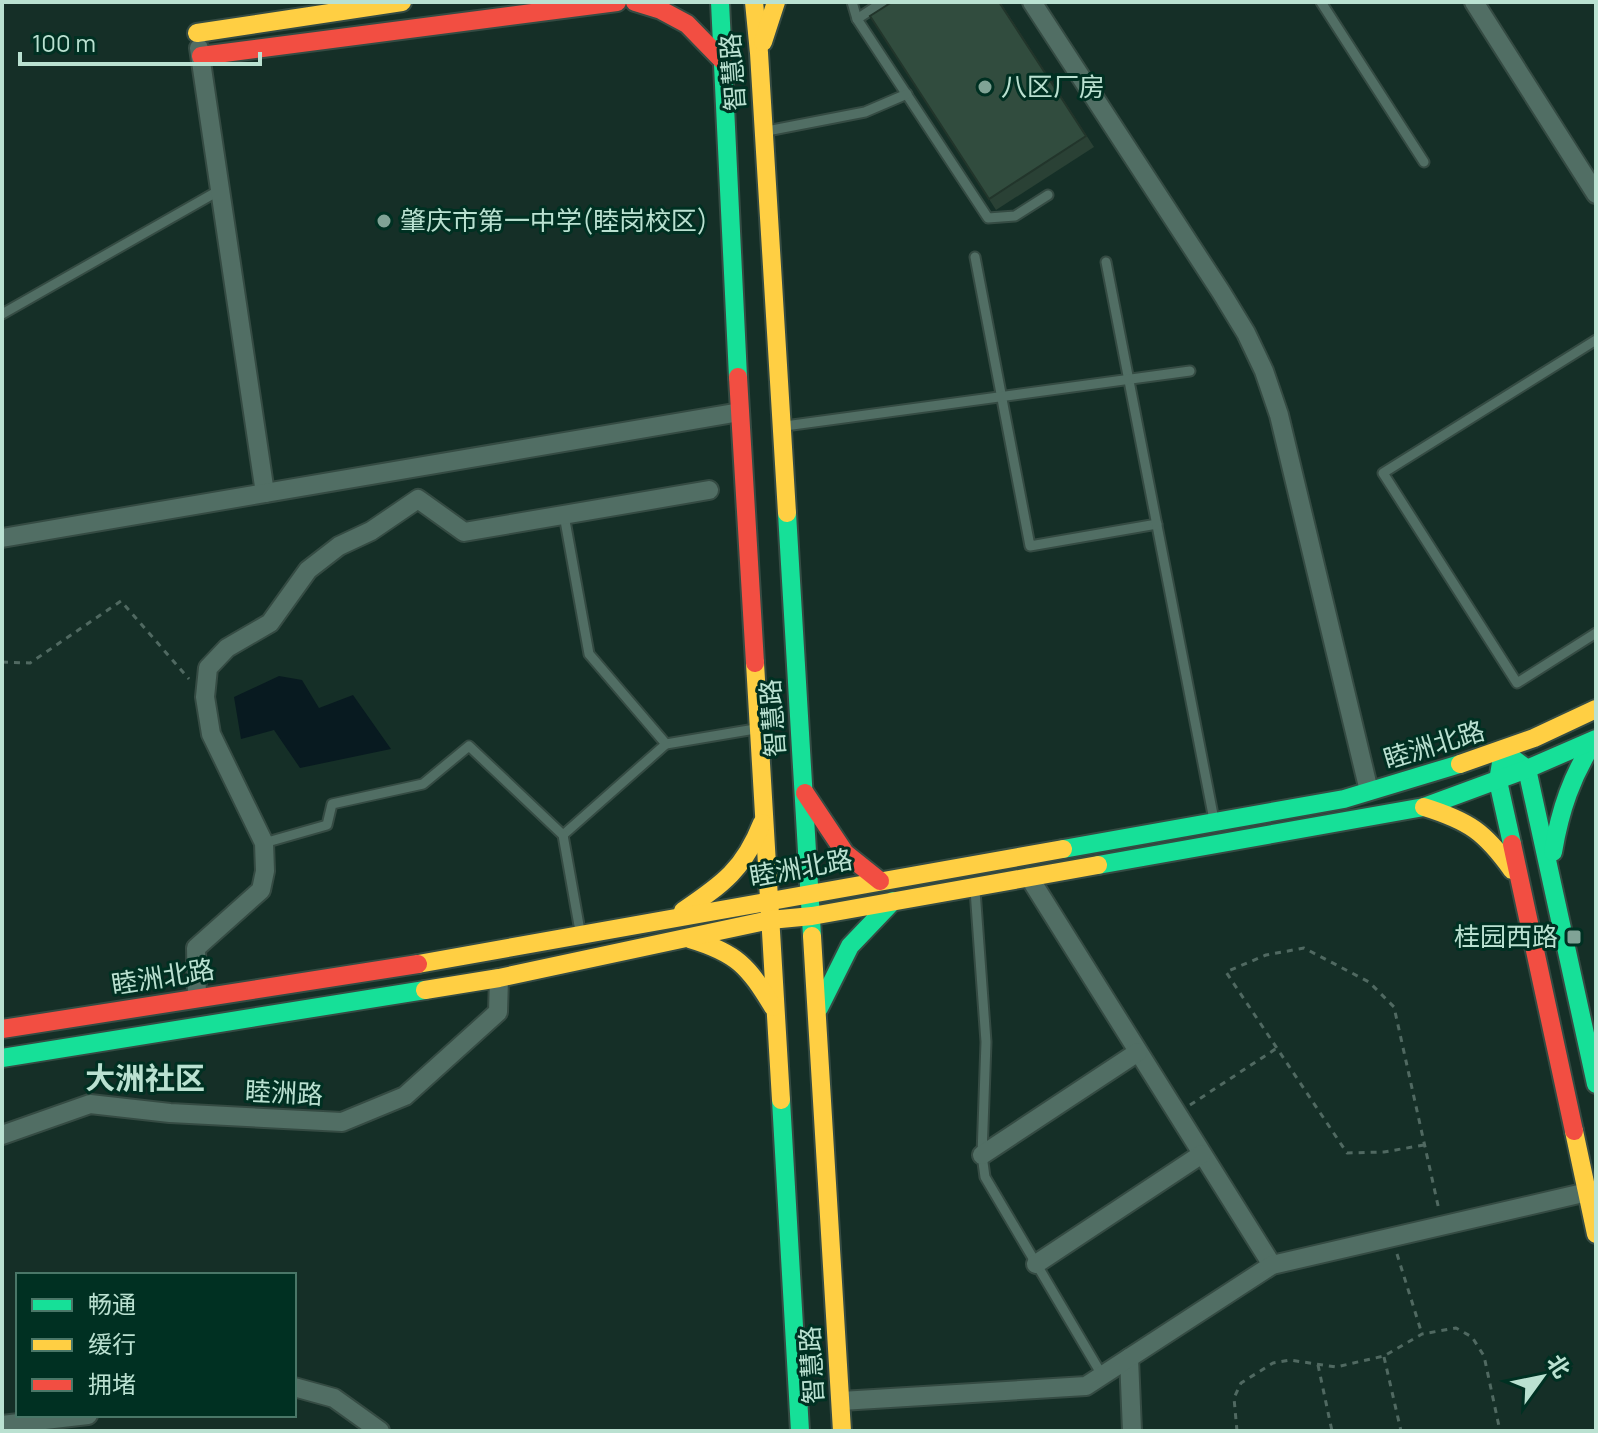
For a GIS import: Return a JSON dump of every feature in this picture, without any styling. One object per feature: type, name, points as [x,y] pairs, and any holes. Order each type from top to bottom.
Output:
[{"type":"main road","points":[[197,33],[402,2]]},
{"type":"main road","points":[[201,56],[617,2]]},
{"type":"main road","points":[[635,2],[661,10],[687,24],[723,61]]},
{"type":"main road","name":"智慧路","points":[[720,2],[740,412],[800,1431]]},
{"type":"main road","name":"智慧路","points":[[754,2],[842,1431]]},
{"type":"main road","points":[[759,53],[776,2]]},
{"type":"main road","points":[[737,353],[748,360],[765,360],[776,351]]},
{"type":"main road","name":"睦洲北路","points":[[2,1029],[382,970],[1344,799],[1503,751],[1596,709]]},
{"type":"main road","points":[[1550,868],[1559,813],[1569,784],[1596,740]]},
{"type":"main road","name":"睦洲北路","points":[[2,1058],[499,978],[770,920],[812,916],[1424,807],[1498,781],[1596,740]]},
{"type":"main road","points":[[1596,1084],[1527,769],[1503,751],[1498,781],[1518,880],[1592,1191],[1596,1234]]},
{"type":"main road","points":[[804,790],[845,853],[880,881]]},
{"type":"main road","points":[[1424,807],[1470,823],[1483,833],[1495,845],[1518,880]]},
{"type":"main road","points":[[675,917],[733,874],[764,820]]},
{"type":"main road","points":[[817,1011],[850,946],[893,901]]},
{"type":"main road","points":[[686,938],[715,945],[739,959],[776,1011]]},
{"type":"street","points":[[1032,2],[1221,292],[1264,371],[1279,415],[1369,791]]},
{"type":"street","points":[[1474,2],[1596,194]]},
{"type":"street","points":[[197,33],[265,493]]},
{"type":"street","points":[[2,538],[740,412]]},
{"type":"street","points":[[197,998],[196,948],[261,890],[265,871],[264,843],[211,734],[205,697],[208,668],[227,648],[270,623],[308,570],[339,546],[371,531],[418,499],[464,532],[709,490]]},
{"type":"street","points":[[1029,877],[1272,1265]]},
{"type":"street","name":"睦洲路","points":[[2,1135],[90,1104],[170,1113],[342,1122],[405,1096],[498,1012],[499,978]]},
{"type":"street","points":[[982,1155],[1138,1052]]},
{"type":"street","points":[[1036,1264],[1202,1154]]},
{"type":"street","points":[[841,1401],[1086,1386],[1272,1265],[1592,1191]]},
{"type":"street","points":[[1129,1358],[1132,1431]]},
{"type":"street","points":[[296,1388],[334,1398],[380,1431]]},
{"type":"street","points":[[2,1425],[72,1417]]},
{"type":"lane","points":[[852,2],[857,19],[988,218],[1015,216],[1048,195]]},
{"type":"lane","points":[[857,19],[883,2]]},
{"type":"lane","points":[[1321,2],[1424,162]]},
{"type":"lane","points":[[764,131],[865,112],[907,94]]},
{"type":"lane","points":[[2,314],[220,190]]},
{"type":"lane","points":[[975,257],[1030,546],[1157,524]]},
{"type":"lane","points":[[1106,262],[1214,822]]},
{"type":"lane","points":[[1596,340],[1383,473],[1517,683],[1596,633]]},
{"type":"lane","points":[[781,427],[1190,371]]},
{"type":"lane","points":[[564,515],[589,654],[666,744]]},
{"type":"lane","points":[[563,835],[666,744],[759,729]]},
{"type":"lane","points":[[264,843],[327,825],[332,804],[423,784],[469,746],[563,835],[581,934]]},
{"type":"lane","points":[[975,887],[986,1042],[982,1155],[985,1177],[1102,1375]]},
{"type":"path","points":[[2,662],[30,663],[121,601],[205,697]]},
{"type":"path","points":[[1424,1145],[1384,1152],[1347,1153],[1226,972],[1266,955],[1304,948],[1369,982],[1394,1007],[1442,1226]]},
{"type":"path","points":[[1177,1114],[1277,1048]]},
{"type":"path","points":[[1392,1237],[1422,1334]]},
{"type":"path","points":[[1237,1431],[1234,1398],[1241,1383],[1273,1363],[1290,1360],[1336,1367],[1384,1356],[1422,1334],[1456,1328],[1472,1337],[1484,1356],[1500,1431]]},
{"type":"path","points":[[1384,1356],[1401,1431]]},
{"type":"path","points":[[1318,1365],[1332,1431]]},
{"type":"water","points":[[279,676],[302,680],[319,708],[353,695],[391,749],[300,768],[274,730],[241,739],[234,697]]},
{"type":"building","name":"八区厂房","points":[[892,2],[999,2],[1086,136],[989,199],[870,16]]},
{"type":"traffic: fast","points":[[720,2],[738,377]]},
{"type":"traffic: fast","points":[[787,513],[812,936]]},
{"type":"traffic: fast","points":[[1098,865],[1424,807],[1527,769],[1596,739]]},
{"type":"traffic: fast","points":[[1553,852],[1568,793],[1595,740]]},
{"type":"traffic: fast","points":[[1512,844],[1498,781],[1503,751],[1527,769],[1596,1084]]},
{"type":"traffic: fast","points":[[1063,849],[1344,799],[1460,764]]},
{"type":"traffic: fast","points":[[819,1008],[850,946],[893,901]]},
{"type":"traffic: fast","points":[[2,1058],[425,990]]},
{"type":"traffic: fast","points":[[781,1100],[800,1431]]},
{"type":"traffic: slow","points":[[197,33],[402,2]]},
{"type":"traffic: slow","points":[[754,2],[787,513]]},
{"type":"traffic: slow","points":[[763,42],[776,2]]},
{"type":"traffic: slow","points":[[755,663],[781,1100]]},
{"type":"traffic: slow","points":[[1460,764],[1534,738],[1596,709]]},
{"type":"traffic: slow","points":[[1424,807],[1453,817],[1475,830],[1512,870]]},
{"type":"traffic: slow","points":[[683,911],[710,892],[740,864],[762,823]]},
{"type":"traffic: slow","points":[[418,964],[1063,849]]},
{"type":"traffic: slow","points":[[425,990],[499,978],[770,920],[812,916],[1098,865]]},
{"type":"traffic: slow","points":[[812,936],[842,1431]]},
{"type":"traffic: slow","points":[[690,939],[719,950],[740,963],[773,1007]]},
{"type":"traffic: slow","points":[[1574,1131],[1596,1234]]},
{"type":"traffic: jam","points":[[201,56],[617,2]]},
{"type":"traffic: jam","points":[[635,2],[661,10],[687,24],[723,61]]},
{"type":"traffic: jam","points":[[738,377],[755,663]]},
{"type":"traffic: jam","points":[[805,793],[845,853],[880,881]]},
{"type":"traffic: jam","points":[[1512,844],[1574,1131]]},
{"type":"traffic: jam","points":[[2,1029],[418,964]]},
{"type":"place","name":"八区厂房","points":[[985,87]]},
{"type":"place","name":"肇庆市第一中学(睦岗校区)","points":[[384,221]]},
{"type":"place","name":"桂园西路","points":[[1574,937]]},
{"type":"district","name":"大洲社区","points":[[145,1079]]}]
